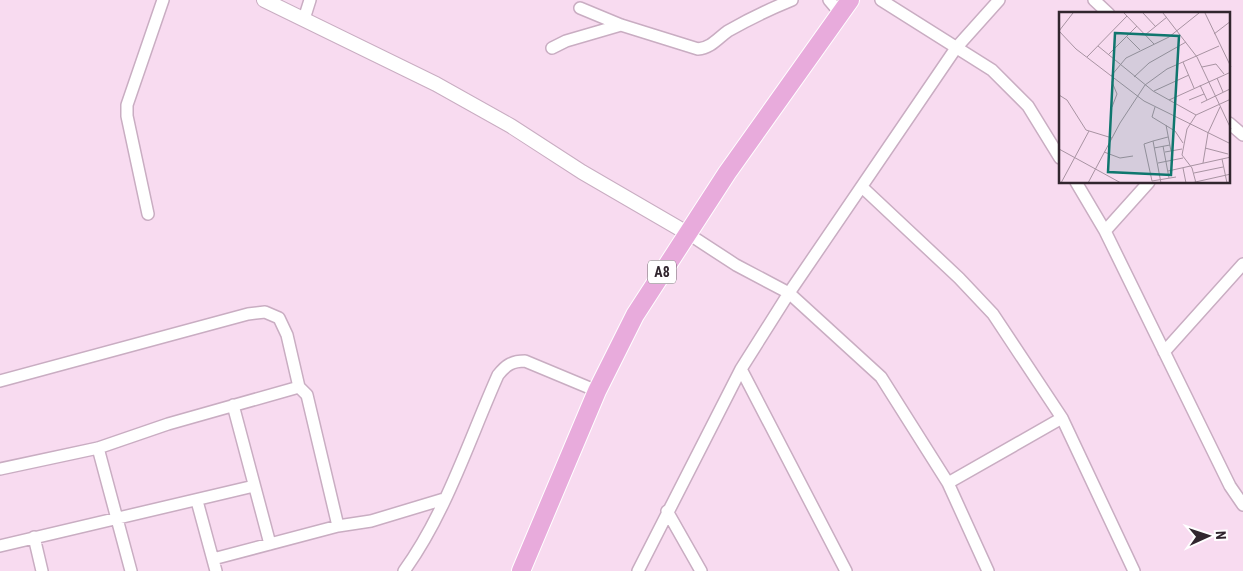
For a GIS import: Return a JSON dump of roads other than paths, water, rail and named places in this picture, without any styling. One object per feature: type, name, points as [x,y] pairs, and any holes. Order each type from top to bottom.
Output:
[{"type":"main road","name":"A8","points":[[521,571],[596,392],[635,315],[687,233],[840,4]]},
{"type":"street","points":[[148,214],[127,116],[127,105],[163,0]]},
{"type":"street","points":[[264,0],[436,84],[511,126],[582,172],[687,233],[736,265],[789,293],[880,377],[948,484],[988,571]]},
{"type":"street","points":[[304,19],[310,0]]},
{"type":"street","points":[[580,8],[621,25],[692,48],[705,48],[727,32],[760,13],[792,0]]},
{"type":"street","points":[[881,0],[992,70],[1028,106],[1059,156]]},
{"type":"street","points":[[638,571],[667,510],[741,369],[789,293],[956,48],[999,0]]},
{"type":"street","points":[[1094,0],[1107,12]]},
{"type":"street","points":[[552,48],[566,41],[621,25]]},
{"type":"street","points":[[1230,124],[1243,135]]},
{"type":"street","points":[[1077,184],[1105,230],[1230,486],[1243,505]]},
{"type":"street","points":[[1105,230],[1147,184]]},
{"type":"street","points":[[862,187],[959,278],[993,314],[1062,418],[1134,571]]},
{"type":"street","points":[[1164,352],[1242,266]]},
{"type":"street","points":[[0,381],[248,314],[266,312],[279,318],[287,334],[299,387],[307,395],[338,526]]},
{"type":"street","points":[[404,571],[415,556],[444,499],[498,375],[505,366],[514,361],[525,361],[596,392]]},
{"type":"street","points":[[741,369],[846,571]]},
{"type":"street","points":[[0,469],[98,448],[233,405],[299,387]]},
{"type":"street","points":[[233,405],[270,544]]},
{"type":"street","points":[[948,484],[1062,418]]},
{"type":"street","points":[[98,448],[131,571]]},
{"type":"street","points":[[0,546],[117,520],[254,486]]},
{"type":"street","points":[[213,559],[338,526],[370,521],[444,499]]},
{"type":"street","points":[[197,501],[216,571]]},
{"type":"street","points":[[667,510],[702,571]]},
{"type":"street","points":[[34,537],[42,571]]}]
